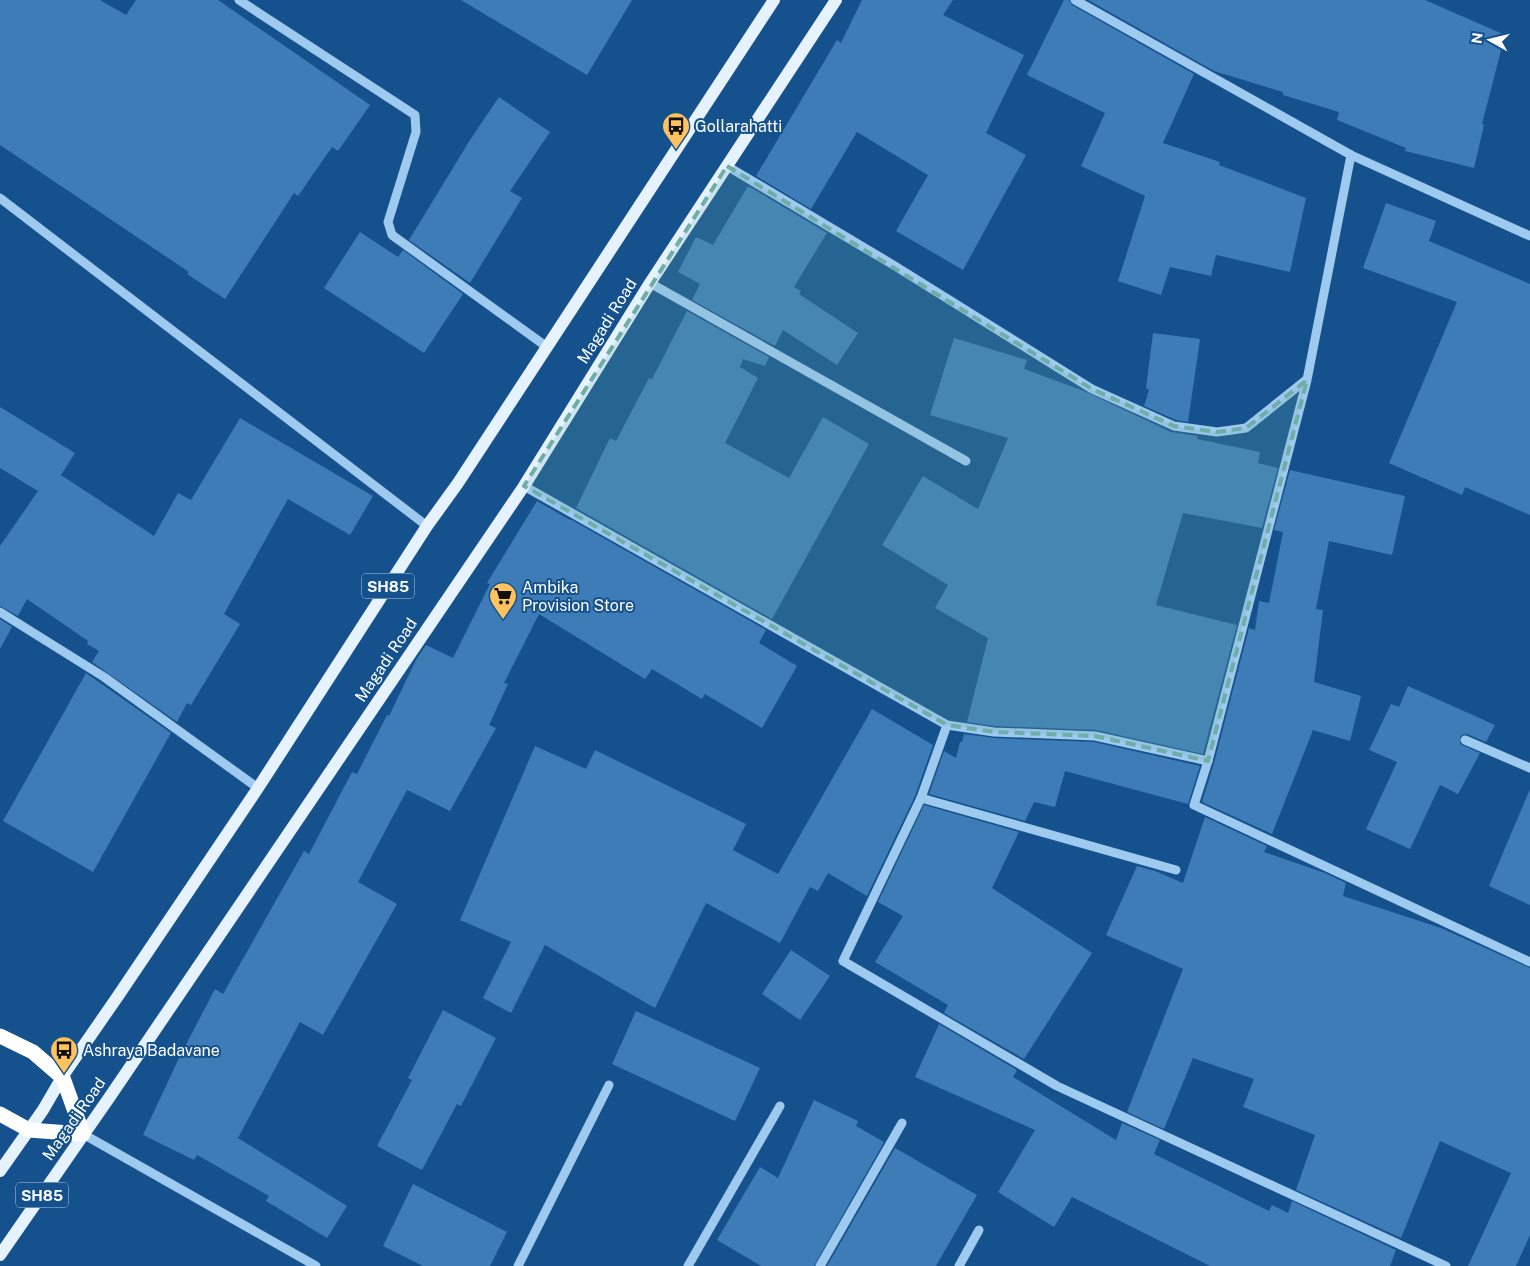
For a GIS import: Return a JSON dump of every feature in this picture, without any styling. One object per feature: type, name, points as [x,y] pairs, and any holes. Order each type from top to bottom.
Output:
[{"type":"highway","points":[[0,1036],[33,1052],[63,1078],[83,1134],[30,1130],[0,1114]]},
{"type":"main road","name":"Magadi Road","points":[[0,1171],[30,1130],[258,788],[427,526],[548,347],[774,0]]},
{"type":"main road","name":"Magadi Road","points":[[0,1255],[524,486],[650,283],[836,0]]},
{"type":"street","points":[[240,0],[415,114],[416,132],[388,222],[392,235],[548,347]]},
{"type":"street","points":[[1075,0],[1351,156],[1530,236]]},
{"type":"street","points":[[1351,156],[1307,380],[1208,761],[1194,805],[1530,962]]},
{"type":"street","points":[[727,166],[894,266],[1092,389],[1174,426],[1217,432],[1246,428],[1307,380]]},
{"type":"street","points":[[0,198],[427,526]]},
{"type":"street","points":[[650,283],[966,461]]},
{"type":"street","points":[[524,486],[947,725],[994,732],[1095,736],[1208,761]]},
{"type":"street","points":[[0,612],[104,677],[258,788]]},
{"type":"street","points":[[947,725],[921,798],[843,961],[1057,1086],[1446,1266]]},
{"type":"street","points":[[1465,740],[1530,768]]},
{"type":"street","points":[[921,798],[1176,870]]},
{"type":"street","points":[[518,1266],[609,1085]]},
{"type":"street","points":[[688,1266],[780,1106]]},
{"type":"street","points":[[820,1266],[902,1123]]},
{"type":"street","points":[[83,1134],[316,1266]]},
{"type":"street","points":[[959,1266],[979,1230]]},
{"type":"highlighted area","points":[[727,166],[1092,389],[1174,426],[1217,432],[1246,428],[1307,380],[1208,761],[1095,736],[994,732],[947,725],[524,486]]},
{"type":"building","points":[[0,0],[100,0],[126,15],[136,0],[218,0],[370,105],[338,151],[332,147],[298,196],[294,193],[225,299],[187,274],[189,272],[0,145]]},
{"type":"building","points":[[461,0],[632,0],[587,75]]},
{"type":"building","points":[[862,0],[953,0],[943,15],[1024,55],[986,133],[1026,155],[963,270],[896,231],[928,175],[857,132],[811,209],[756,176],[837,40],[841,43]]},
{"type":"building","points":[[1064,0],[1069,0],[1072,5],[1194,74],[1163,143],[1220,162],[1219,165],[1306,198],[1290,272],[1216,255],[1211,276],[1170,267],[1161,295],[1118,281],[1145,196],[1081,166],[1105,113],[1027,75]]},
{"type":"building","points":[[1088,0],[1425,0],[1505,35],[1482,124],[1484,125],[1474,168],[1405,151],[1406,148],[1337,120],[1339,112],[1283,95],[1283,92],[1214,71]]},
{"type":"building","points":[[499,97],[550,132],[510,191],[522,198],[470,283],[409,240],[470,140]]},
{"type":"building","points":[[748,186],[827,233],[794,287],[801,291],[799,294],[858,333],[837,365],[783,330],[775,346],[692,300],[700,284],[678,272],[696,237],[713,245]]},
{"type":"building","points":[[1386,203],[1436,221],[1429,241],[1530,284],[1530,515],[1465,487],[1462,495],[1389,463],[1457,302],[1363,268]]},
{"type":"building","points":[[360,232],[398,257],[403,250],[463,294],[424,353],[324,288]]},
{"type":"building","points":[[687,311],[769,357],[765,366],[743,359],[740,367],[758,378],[725,443],[789,478],[823,417],[869,444],[772,619],[576,508],[610,438],[616,441],[649,378],[652,379]]},
{"type":"building","points":[[1153,333],[1200,339],[1188,422],[1176,420],[1144,406],[1149,390],[1146,388]]},
{"type":"building","points":[[954,338],[1027,360],[1024,369],[1084,391],[1171,432],[1198,436],[1197,439],[1260,452],[1258,463],[1278,468],[1262,528],[1183,513],[1156,605],[1237,625],[1203,754],[1096,730],[995,726],[967,722],[988,638],[935,608],[948,585],[882,545],[923,476],[978,509],[1008,438],[930,415]]},
{"type":"building","points":[[0,407],[75,453],[61,475],[154,536],[178,493],[191,500],[240,418],[373,496],[350,535],[288,499],[224,614],[240,624],[191,705],[187,703],[177,722],[92,662],[99,651],[87,644],[88,641],[27,599],[18,616],[0,606],[0,546],[38,491],[0,468]]},
{"type":"building","points":[[1290,470],[1405,496],[1392,555],[1329,541],[1316,609],[1323,610],[1314,682],[1361,696],[1350,741],[1313,730],[1272,834],[1202,802],[1249,628],[1255,630],[1259,601],[1269,603],[1283,532],[1274,530]]},
{"type":"building","points":[[537,501],[766,630],[759,643],[797,666],[762,728],[705,694],[702,699],[652,669],[645,679],[539,614],[504,683],[508,684],[489,725],[496,728],[450,811],[407,790],[358,882],[397,904],[323,1035],[300,1022],[238,1138],[347,1206],[327,1238],[266,1201],[269,1196],[197,1155],[194,1160],[143,1135],[179,1058],[215,989],[223,994],[304,851],[309,854],[352,772],[357,774],[387,715],[389,716],[416,660],[426,645],[453,658],[490,584],[487,583]]},
{"type":"building","points":[[0,619],[12,627],[0,649]]},
{"type":"building","points":[[86,673],[171,733],[93,872],[3,821]]},
{"type":"building","points":[[1408,686],[1495,725],[1486,742],[1467,734],[1460,737],[1460,744],[1480,753],[1458,794],[1440,785],[1410,849],[1366,829],[1397,762],[1369,750],[1391,704],[1399,707]]},
{"type":"building","points":[[872,709],[933,745],[915,796],[867,896],[828,873],[818,891],[810,887],[780,943],[706,903],[655,1008],[545,945],[511,1013],[483,998],[511,942],[460,920],[535,746],[586,769],[595,750],[746,824],[733,850],[778,874]]},
{"type":"building","points":[[964,734],[994,738],[1094,742],[1200,766],[1188,804],[1065,771],[1055,807],[1034,802],[1025,821],[929,794],[944,751],[956,758]]},
{"type":"building","points":[[1530,789],[1530,905],[1489,886]]},
{"type":"building","points":[[924,805],[1019,832],[992,888],[1092,953],[1024,1059],[944,1013],[948,1005],[875,962],[903,916],[878,902]]},
{"type":"building","points":[[1205,817],[1267,846],[1264,852],[1325,873],[1346,883],[1343,896],[1441,928],[1530,968],[1530,1235],[1516,1266],[1468,1266],[1511,1173],[1440,1141],[1401,1238],[1296,1190],[1315,1135],[1243,1107],[1254,1079],[1193,1058],[1164,1129],[1127,1112],[1183,969],[1106,935],[1137,866],[1155,871],[1183,883]]},
{"type":"building","points":[[791,950],[830,976],[800,1020],[762,994]]},
{"type":"building","points":[[443,1010],[496,1038],[461,1106],[457,1104],[422,1170],[377,1146],[412,1080],[408,1078]]},
{"type":"building","points":[[636,1011],[760,1068],[735,1121],[612,1064]]},
{"type":"building","points":[[939,1024],[1017,1070],[1013,1077],[1116,1140],[1122,1123],[1160,1140],[1154,1154],[1269,1211],[1272,1205],[1288,1213],[1292,1201],[1396,1250],[1390,1266],[1210,1266],[1072,1197],[1054,1227],[998,1192],[1035,1130],[915,1077]]},
{"type":"building","points":[[814,1100],[858,1121],[856,1126],[884,1142],[814,1266],[761,1266],[717,1240],[760,1167],[778,1178]]},
{"type":"building","points":[[895,1148],[977,1195],[936,1266],[827,1266]]},
{"type":"building","points":[[413,1184],[507,1232],[490,1266],[423,1266],[383,1246]]},
{"type":"place","name":"Gollarahatti","points":[[676,150]]},
{"type":"place","name":"Ambika Provision Store","points":[[503,620]]},
{"type":"place","name":"Ashraya Badavane","points":[[64,1074]]}]
